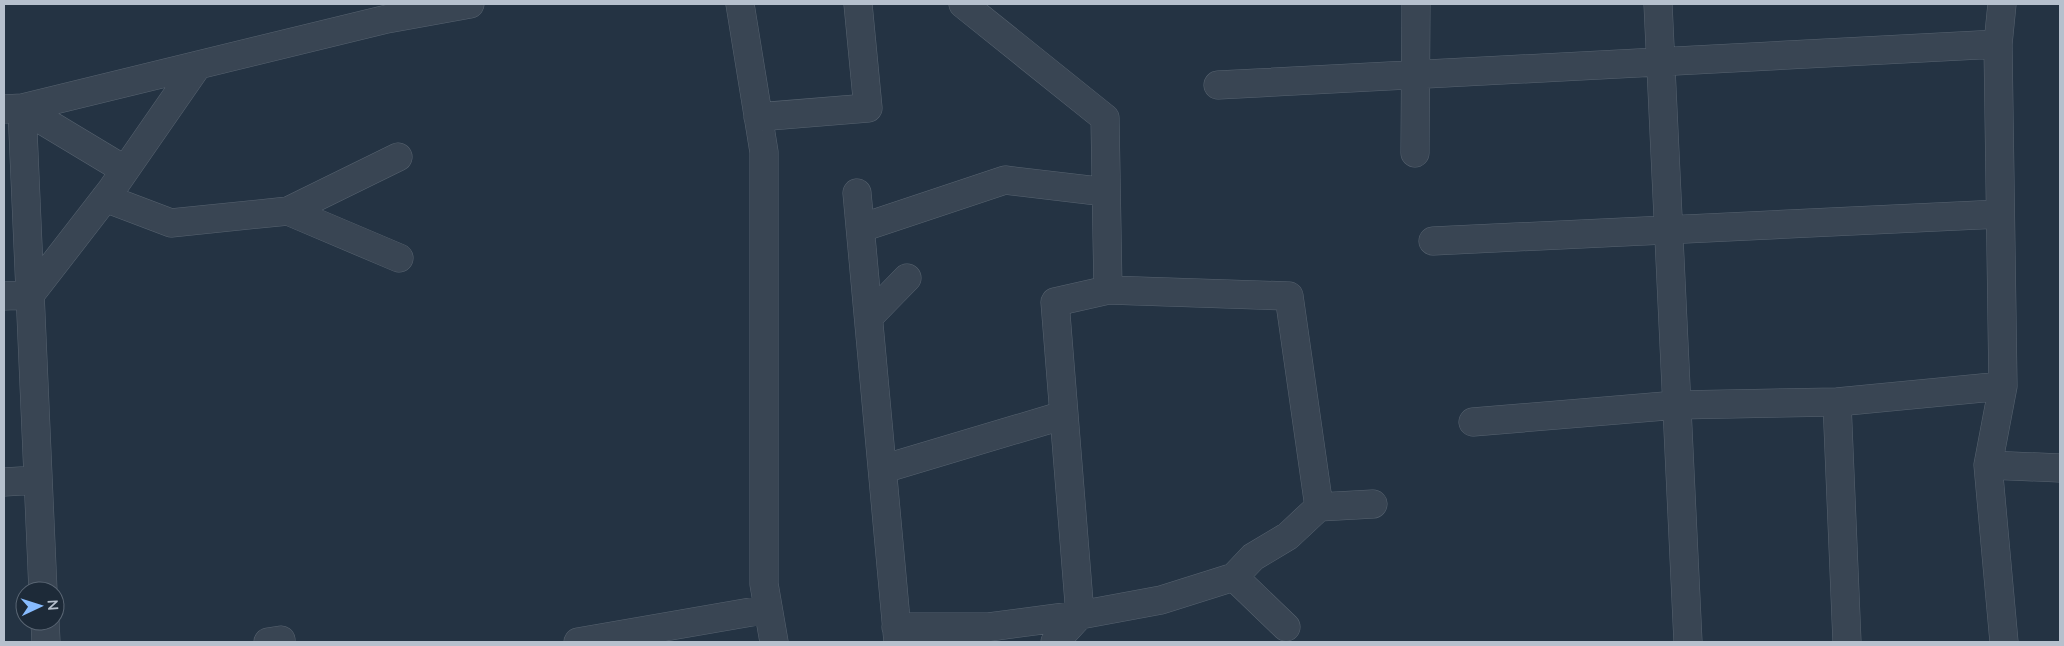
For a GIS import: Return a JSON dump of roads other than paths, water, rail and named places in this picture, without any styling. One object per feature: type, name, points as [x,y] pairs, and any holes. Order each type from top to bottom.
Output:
[{"type":"street","points":[[13,109],[387,18],[470,4]]},
{"type":"street","points":[[740,4],[764,152],[764,584],[774,642]]},
{"type":"street","points":[[758,117],[868,108],[858,4]]},
{"type":"street","points":[[962,4],[1105,118],[1108,290]]},
{"type":"street","points":[[1415,152],[1416,4]]},
{"type":"street","points":[[1658,4],[1688,642]]},
{"type":"street","points":[[2002,4],[1998,44],[2003,386],[1988,465],[2004,642]]},
{"type":"street","points":[[1218,85],[1998,44]]},
{"type":"street","points":[[17,296],[105,198],[198,65]]},
{"type":"street","points":[[13,109],[125,170]]},
{"type":"street","points":[[13,109],[17,296],[38,480],[43,581]]},
{"type":"street","points":[[105,198],[172,223],[288,211],[398,157]]},
{"type":"street","points":[[861,228],[1005,180],[1106,192]]},
{"type":"street","points":[[858,192],[897,635],[989,626],[1029,632],[1080,615],[1162,600],[1234,578],[1254,557],[1288,536],[1320,507],[1373,504]]},
{"type":"street","points":[[288,211],[399,258]]},
{"type":"street","points":[[1433,241],[2000,214]]},
{"type":"street","points":[[869,317],[907,278]]},
{"type":"street","points":[[1055,642],[1080,615],[1055,302],[1108,290],[1288,296],[1320,507]]},
{"type":"street","points":[[1474,422],[1677,405],[1837,402],[2003,386]]},
{"type":"street","points":[[1837,402],[1847,642]]},
{"type":"street","points":[[883,469],[1064,415]]},
{"type":"street","points":[[1988,465],[2060,468]]},
{"type":"street","points":[[4,482],[38,480]]},
{"type":"street","points":[[1234,578],[1286,627]]},
{"type":"street","points":[[578,642],[768,609]]}]
